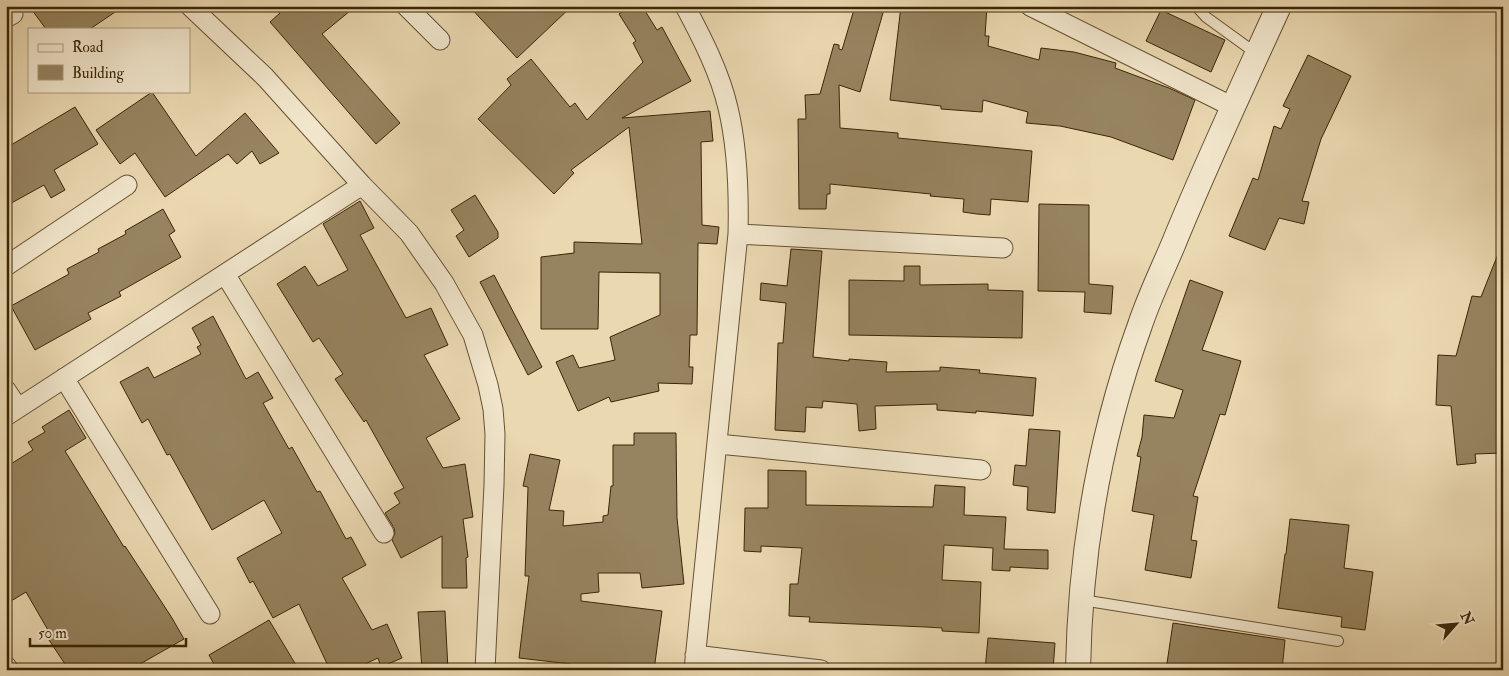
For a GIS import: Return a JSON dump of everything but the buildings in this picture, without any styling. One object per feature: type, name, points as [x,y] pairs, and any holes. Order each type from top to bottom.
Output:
[{"type":"street","points":[[190,6],[265,77],[362,185],[409,234],[444,283],[473,335],[482,361],[493,409],[495,434],[485,670]]},
{"type":"street","points":[[406,6],[440,40]]},
{"type":"street","points":[[685,6],[701,37],[728,107],[734,135],[738,181],[738,234],[718,444],[694,662],[821,670]]},
{"type":"street","points":[[1030,6],[1233,107]]},
{"type":"street","points":[[1078,670],[1081,600],[1097,484],[1115,405],[1140,325],[1205,167],[1279,6]]},
{"type":"street","points":[[6,266],[127,185]]},
{"type":"street","points":[[6,390],[12,412],[362,185]]},
{"type":"street","points":[[738,234],[1004,248]]},
{"type":"street","points":[[225,274],[384,533]]},
{"type":"street","points":[[64,378],[210,614]]},
{"type":"street","points":[[718,444],[981,470]]},
{"type":"street","points":[[6,666],[9,670]]},
{"type":"lane","points":[[1196,6],[1206,17],[1257,54]]},
{"type":"lane","points":[[1081,600],[1338,641]]}]
